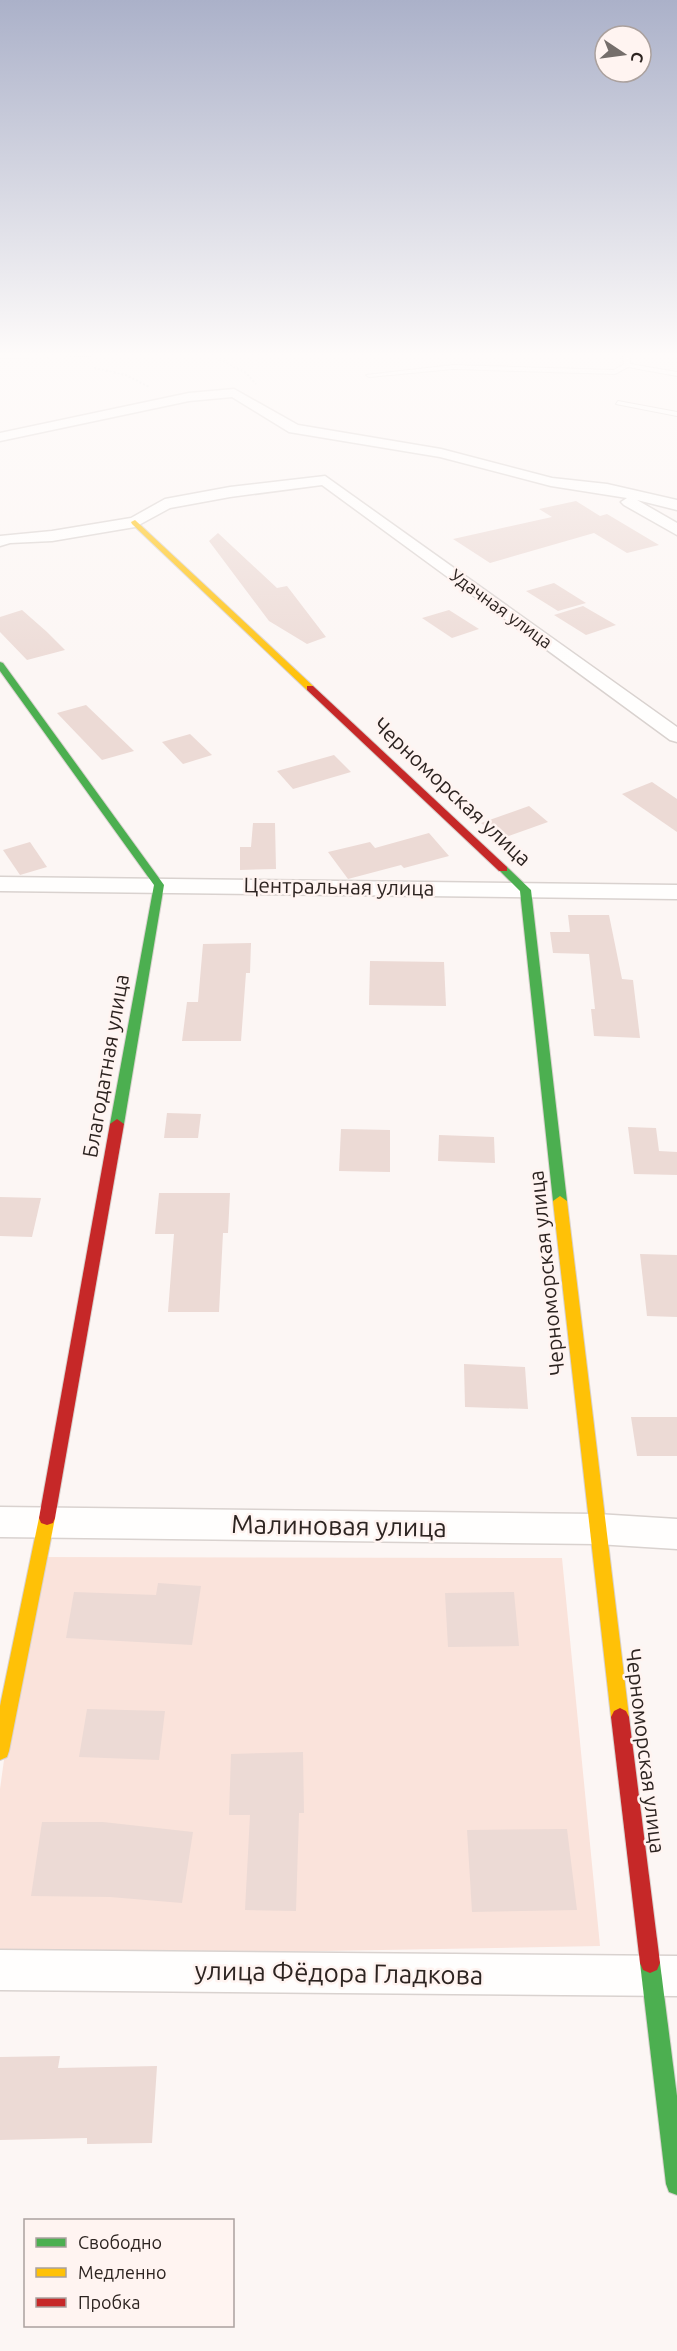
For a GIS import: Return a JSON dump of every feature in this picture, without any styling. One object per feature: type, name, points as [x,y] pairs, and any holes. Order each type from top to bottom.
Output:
[{"type":"street","points":[[478,463],[551,482],[608,489],[677,505]]},
{"type":"street","name":"Удачная улица","points":[[135,522],[165,504],[230,492],[325,480],[677,736]]},
{"type":"street","points":[[608,489],[677,530]]},
{"type":"street","points":[[0,541],[8,538],[52,536],[135,522]]},
{"type":"street","name":"Черноморская улица","points":[[135,522],[525,890],[597,1529],[664,1976],[677,2184]]},
{"type":"street","points":[[0,665],[159,885]]},
{"type":"street","name":"Центральная улица","points":[[0,884],[677,892]]},
{"type":"street","name":"Благодатная улица","points":[[0,1751],[46,1522],[159,885]]},
{"type":"street","name":"Малиновая улица","points":[[0,1521],[597,1529],[677,1534]]},
{"type":"street","name":"улица Фёдора Гладкова","points":[[0,1970],[664,1976]]},
{"type":"shaded area","points":[[32,1557],[562,1558],[600,1946],[0,1957],[0,1789]]},
{"type":"building","points":[[576,501],[600,516],[607,514],[659,545],[627,553],[594,533],[490,563],[453,539],[552,517],[539,509]]},
{"type":"building","points":[[218,533],[277,588],[287,586],[326,637],[307,644],[269,621],[209,541]]},
{"type":"building","points":[[554,583],[586,603],[558,611],[526,591]]},
{"type":"building","points":[[583,606],[616,625],[586,635],[554,615]]},
{"type":"building","points":[[22,610],[65,650],[27,660],[0,632],[0,617]]},
{"type":"building","points":[[449,610],[479,629],[452,638],[422,618]]},
{"type":"building","points":[[86,705],[134,751],[102,760],[57,713]]},
{"type":"building","points":[[190,734],[212,755],[183,764],[162,742]]},
{"type":"building","points":[[334,755],[351,772],[293,789],[277,771]]},
{"type":"building","points":[[652,782],[677,799],[677,832],[622,794]]},
{"type":"building","points":[[529,806],[548,822],[500,839],[481,823]]},
{"type":"building","points":[[253,823],[275,823],[276,869],[240,870],[240,847],[251,847]]},
{"type":"building","points":[[429,833],[449,856],[404,868],[401,865],[348,879],[328,852],[370,842],[375,848]]},
{"type":"building","points":[[30,842],[47,867],[20,875],[3,850]]},
{"type":"building","points":[[568,915],[609,915],[622,979],[633,980],[640,1038],[594,1036],[591,1009],[595,1009],[589,954],[553,953],[550,932],[570,932]]},
{"type":"building","points":[[251,943],[250,973],[246,973],[241,1041],[182,1041],[187,1002],[198,1002],[203,944]]},
{"type":"building","points":[[370,961],[444,962],[446,1006],[369,1005]]},
{"type":"building","points":[[167,1113],[201,1114],[198,1138],[164,1138]]},
{"type":"building","points":[[628,1127],[656,1128],[659,1151],[677,1152],[677,1175],[634,1174]]},
{"type":"building","points":[[341,1129],[390,1130],[390,1172],[339,1171]]},
{"type":"building","points":[[439,1135],[494,1137],[495,1163],[438,1161]]},
{"type":"building","points":[[159,1193],[230,1193],[228,1233],[223,1233],[219,1312],[168,1312],[174,1234],[155,1234]]},
{"type":"building","points":[[0,1197],[41,1198],[32,1237],[0,1236]]},
{"type":"building","points":[[640,1254],[677,1255],[677,1317],[647,1316]]},
{"type":"building","points":[[464,1364],[525,1367],[528,1409],[465,1407]]},
{"type":"building","points":[[631,1417],[677,1417],[677,1456],[637,1456]]},
{"type":"building","points":[[158,1583],[201,1586],[192,1645],[66,1638],[74,1592],[156,1595]]},
{"type":"building","points":[[514,1592],[519,1646],[448,1647],[445,1593]]},
{"type":"building","points":[[87,1709],[165,1711],[159,1760],[79,1757]]},
{"type":"building","points":[[303,1752],[304,1813],[299,1813],[296,1911],[245,1910],[250,1815],[229,1815],[231,1754]]},
{"type":"building","points":[[42,1822],[103,1822],[193,1832],[182,1903],[110,1897],[31,1896]]},
{"type":"building","points":[[567,1829],[577,1910],[472,1912],[467,1830]]},
{"type":"building","points":[[60,2056],[58,2068],[157,2066],[152,2143],[87,2144],[87,2138],[0,2140],[0,2057]]},
{"type":"traffic: fast","points":[[0,665],[159,885],[117,1124]]},
{"type":"traffic: fast","points":[[503,869],[525,890],[560,1201]]},
{"type":"traffic: fast","points":[[650,1963],[677,2184]]},
{"type":"traffic: slow","points":[[135,522],[310,688]]},
{"type":"traffic: slow","points":[[560,1201],[620,1717]]},
{"type":"traffic: slow","points":[[0,1751],[47,1518]]},
{"type":"traffic: jam","points":[[310,688],[503,869]]},
{"type":"traffic: jam","points":[[47,1518],[117,1124]]},
{"type":"traffic: jam","points":[[620,1717],[650,1963]]}]
